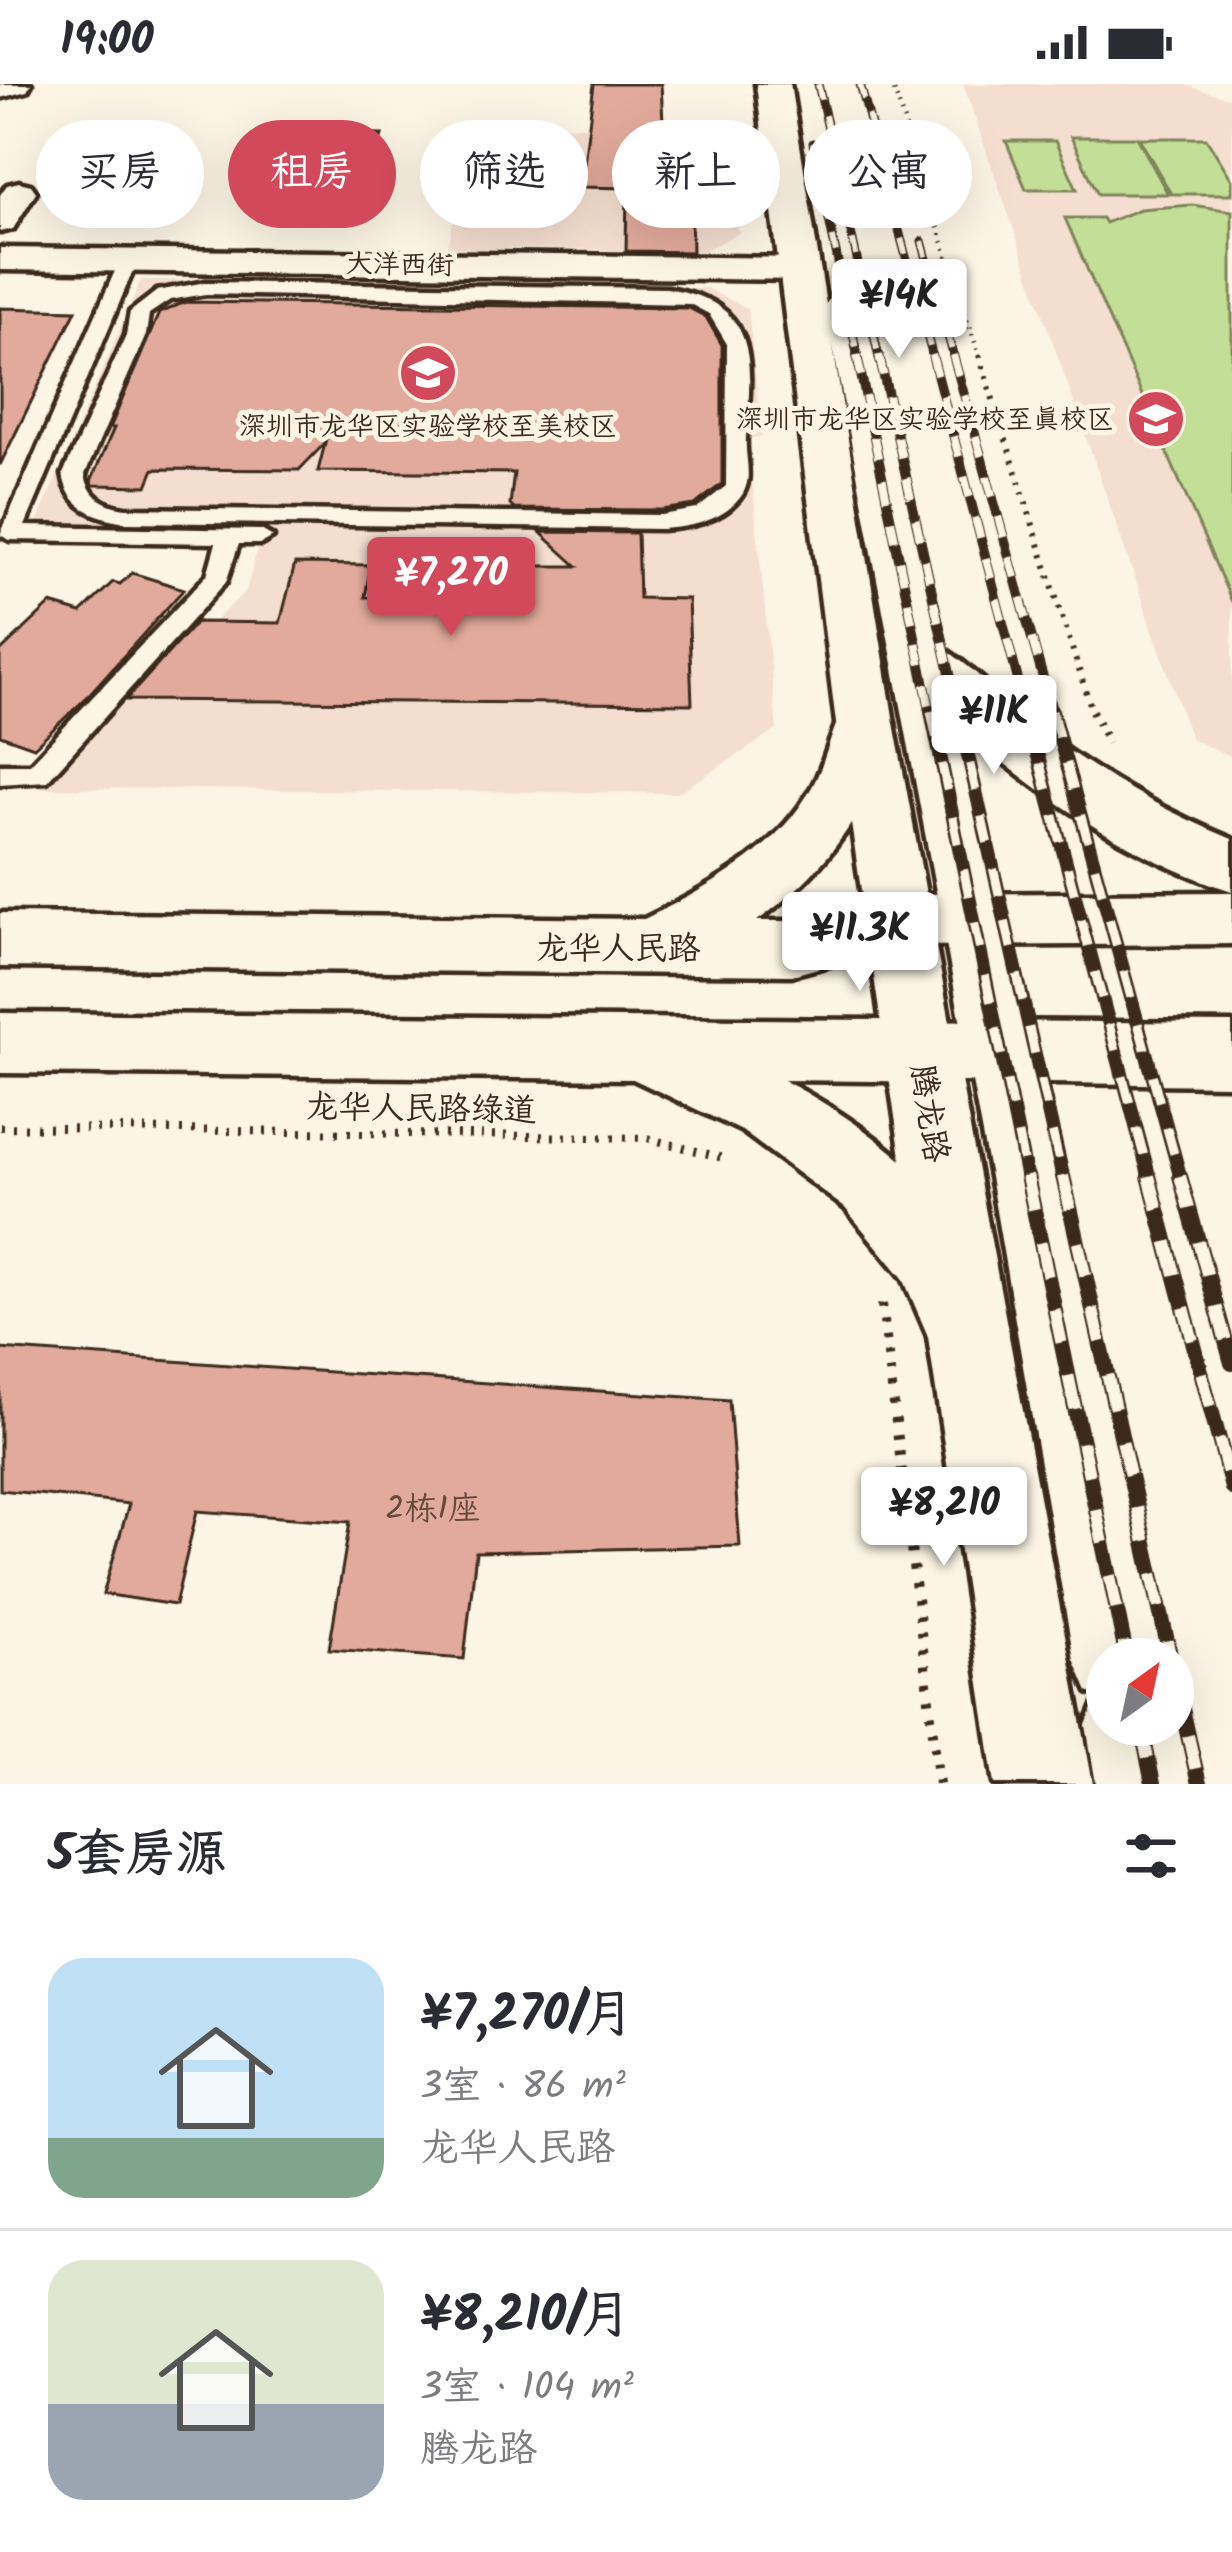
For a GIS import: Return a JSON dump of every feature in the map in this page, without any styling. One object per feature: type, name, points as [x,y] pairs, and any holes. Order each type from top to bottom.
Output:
[{"type":"main road","name":"腾龙路","points":[[773,84],[865,722],[938,920],[1001,1052],[1117,1638]]},
{"type":"main road","name":"腾龙路","points":[[800,84],[919,655],[938,920],[921,1052],[1044,1784]]},
{"type":"main road","points":[[919,655],[976,713],[1078,787],[1232,866]]},
{"type":"main road","points":[[647,948],[712,917],[758,888],[799,850],[854,771],[865,722]]},
{"type":"main road","name":"龙华人民路","points":[[0,940],[792,948],[938,920],[1232,918]]},
{"type":"main road","points":[[0,1043],[1232,1054]]},
{"type":"main road","points":[[626,1049],[664,1059],[743,1097],[818,1141],[877,1187],[926,1243],[968,1333]]},
{"type":"main road","points":[[1138,1746],[1145,1784]]},
{"type":"street","points":[[0,89],[16,84]]},
{"type":"street","name":"大洋西街","points":[[0,260],[128,261],[197,276],[800,269]]},
{"type":"lane","points":[[128,261],[10,533],[261,537]]},
{"type":"lane","points":[[197,276],[667,293],[708,302],[725,314],[734,329],[740,416],[734,437],[737,486],[716,508],[671,522],[126,515],[96,507],[78,493],[74,474],[136,335],[140,312],[197,276]]},
{"type":"lane","points":[[0,774],[37,773],[218,577],[229,537]]},
{"type":"path","points":[[892,84],[1095,719],[1115,753]]},
{"type":"path","name":"龙华人民路绿道","points":[[0,1127],[646,1138],[683,1144],[741,1166]]},
{"type":"path","points":[[877,1289],[890,1352],[939,1784]]},
{"type":"shaded area","name":"深圳市龙华区实验学校至真校区","points":[[963,84],[1182,84],[1232,99],[1232,757],[1191,739]]},
{"type":"shaded area","points":[[588,126],[612,126],[612,228],[738,228],[739,233],[703,251],[448,248],[452,228],[588,228]]},
{"type":"shaded area","points":[[141,280],[706,288],[748,309],[762,437],[748,438],[777,730],[678,793],[40,788],[167,651],[179,655],[246,591],[263,528],[36,525]]},
{"type":"green space","points":[[1071,137],[1137,137],[1168,194],[1098,194]]},
{"type":"green space","points":[[1139,138],[1206,138],[1232,180],[1232,194],[1171,194]]},
{"type":"green space","points":[[1006,141],[1055,141],[1077,189],[1026,189]]},
{"type":"green space","points":[[1192,205],[1232,211],[1232,602],[1065,218],[1102,218],[1105,223],[1140,209]]},
{"type":"building","points":[[594,84],[661,84],[663,120],[612,120],[612,188],[588,187]]},
{"type":"building","points":[[626,228],[691,228],[692,252],[626,251]]},
{"type":"building","name":"深圳市龙华区实验学校至美校区","points":[[185,302],[689,308],[706,317],[722,345],[722,484],[695,505],[662,510],[514,509],[510,505],[514,473],[318,471],[325,443],[299,470],[154,469],[147,486],[93,485],[114,428],[110,428],[159,313]]},
{"type":"building","points":[[0,308],[76,310],[0,465]]},
{"type":"building","points":[[540,532],[637,533],[639,598],[688,599],[692,704],[126,700],[196,622],[280,623],[295,564],[371,565],[365,597],[455,598],[459,566],[577,566]]},
{"type":"building","points":[[132,573],[184,589],[84,700],[34,747],[0,735],[0,652],[51,604],[81,613],[113,582],[120,584]]},
{"type":"building","points":[[0,1349],[729,1400],[740,1546],[476,1552],[464,1659],[329,1649],[350,1522],[197,1511],[175,1605],[103,1594],[129,1504],[0,1490]]},
{"type":"railway","points":[[818,84],[879,358]]},
{"type":"railway","points":[[860,84],[933,358]]},
{"type":"railway","points":[[831,228],[858,358]]},
{"type":"railway","points":[[922,241],[954,358]]},
{"type":"railway","points":[[857,355],[931,714]]},
{"type":"railway","points":[[879,355],[959,714]]},
{"type":"railway","points":[[932,355],[1027,714]]},
{"type":"railway","points":[[953,355],[1053,714]]},
{"type":"railway","points":[[931,711],[1027,1179]]},
{"type":"railway","points":[[958,711],[1063,1179]]},
{"type":"railway","points":[[1026,711],[1150,1179]]},
{"type":"railway","points":[[1052,711],[1181,1179]]},
{"type":"railway","points":[[1027,1176],[1123,1638]]},
{"type":"railway","points":[[1063,1176],[1166,1638]]},
{"type":"railway","points":[[1149,1176],[1232,1488]]},
{"type":"railway","points":[[1180,1176],[1232,1363]]},
{"type":"railway","points":[[1145,1746],[1153,1784]]},
{"type":"railway","points":[[1190,1746],[1199,1784]]},
{"type":"place","name":"深圳市龙华区实验学校至美校区","points":[[428,373]]},
{"type":"place","name":"深圳市龙华区实验学校至真校区","points":[[1156,419]]}]
